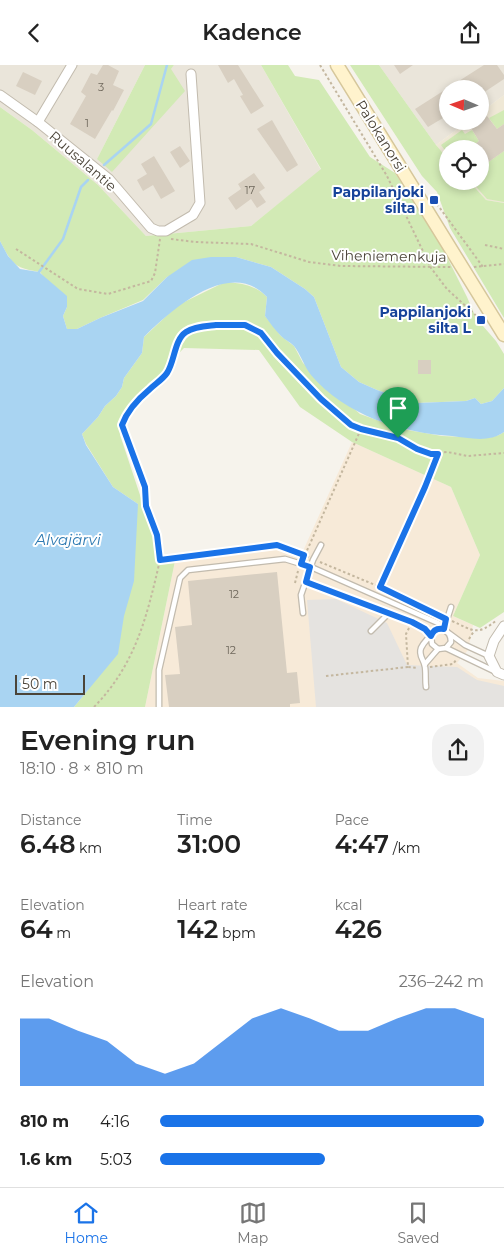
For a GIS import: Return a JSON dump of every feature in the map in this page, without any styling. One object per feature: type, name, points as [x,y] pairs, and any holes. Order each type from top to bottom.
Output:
[{"type":"main road","name":"Palokanorsi","points":[[337,65],[504,335]]},
{"type":"street","points":[[38,122],[72,65]]},
{"type":"street","name":"Ruusalantie","points":[[0,95],[38,122],[108,179],[151,228],[158,231],[166,231],[193,215],[200,203],[191,74]]},
{"type":"street","points":[[500,673],[489,657],[502,622]]},
{"type":"lane","points":[[303,613],[301,595],[310,567],[321,545]]},
{"type":"lane","points":[[159,707],[159,670],[180,578],[188,570],[284,559],[310,567],[438,623],[465,645],[489,657]]},
{"type":"lane","points":[[306,582],[412,622],[425,629],[431,636],[432,644],[438,649]]},
{"type":"lane","points":[[444,629],[451,607]]},
{"type":"lane","points":[[371,631],[388,614]]},
{"type":"lane","points":[[426,687],[425,664],[420,657],[420,649],[432,632],[444,629]]},
{"type":"lane","points":[[446,648],[451,642],[450,634]]},
{"type":"lane","points":[[425,664],[438,649],[446,648],[500,673]]},
{"type":"path","points":[[320,65],[387,176],[432,268],[447,289],[486,325]]},
{"type":"path","points":[[431,196],[483,267]]},
{"type":"path","name":"Viheniemenkuja","points":[[16,249],[78,289],[108,295],[151,281],[155,273],[161,237],[195,242],[251,244],[309,261],[341,267],[455,267]]},
{"type":"path","points":[[485,245],[504,249]]},
{"type":"path","points":[[472,267],[504,264]]},
{"type":"path","points":[[94,707],[108,693],[137,645],[147,616],[160,560],[157,535],[146,506],[145,487],[122,425],[125,416],[135,404],[166,375],[179,341],[185,332],[195,328],[216,325],[245,325],[261,333],[277,353],[321,399],[351,425],[361,429],[398,438],[417,449],[431,454],[447,452],[468,456],[504,453]]},
{"type":"path","points":[[304,555],[361,429]]},
{"type":"path","points":[[380,587],[438,454]]},
{"type":"path","points":[[160,560],[277,545],[380,587],[474,631],[484,630],[502,622]]},
{"type":"path","points":[[294,583],[301,564]]},
{"type":"path","points":[[326,677],[408,667]]},
{"type":"shaded area","points":[[0,65],[145,65],[97,159],[174,65],[261,65],[321,170],[251,226],[146,236],[98,185],[32,130],[0,107]]},
{"type":"shaded area","points":[[379,65],[504,65],[504,95],[489,106],[489,80],[439,80],[439,130],[456,130],[443,140],[439,140],[436,145]]},
{"type":"shaded area","points":[[504,95],[504,203],[486,200],[477,190],[489,190],[489,140],[443,140],[456,130],[489,130],[489,106]]},
{"type":"shaded area","points":[[352,442],[451,487],[480,555],[453,616],[473,625],[468,650],[457,663],[478,678],[504,681],[504,707],[145,707],[175,561],[274,549],[303,551]]},
{"type":"shaded area","points":[[336,599],[387,623],[407,665],[457,667],[477,680],[504,686],[504,707],[316,707],[307,600]]},
{"type":"green space","points":[[145,65],[174,65],[171,69],[185,91],[112,172],[97,159]]},
{"type":"green space","points":[[261,65],[288,65],[295,76],[319,80],[370,157],[395,173],[440,243],[476,318],[496,341],[504,354],[504,388],[492,401],[481,404],[475,398],[466,401],[417,403],[359,382],[341,367],[314,297],[271,267],[236,257],[167,277],[143,300],[77,329],[67,329],[63,316],[67,307],[40,272],[24,269],[11,260],[0,241],[0,107],[32,130],[98,185],[146,236],[251,226],[321,169]]},
{"type":"green space","points":[[350,65],[379,65],[439,149],[439,190],[477,190],[486,200],[504,203],[504,318],[450,228],[437,192],[422,176]]},
{"type":"green space","points":[[504,110],[504,124],[497,129],[489,118]]},
{"type":"green space","points":[[462,130],[465,134],[472,130],[478,140],[448,140]]},
{"type":"green space","points":[[504,151],[504,202],[487,199],[479,190],[489,190],[489,162]]},
{"type":"green space","points":[[225,282],[248,285],[267,297],[265,316],[281,336],[294,346],[303,363],[360,414],[402,429],[442,436],[488,438],[504,432],[504,612],[480,628],[453,616],[480,555],[451,487],[352,442],[300,407],[259,350],[184,348],[179,353],[167,377],[148,393],[127,417],[120,435],[149,522],[163,555],[175,561],[145,707],[74,707],[88,690],[138,504],[113,487],[86,444],[82,434],[122,387],[124,378],[142,353],[144,337],[178,305]]},
{"type":"water","name":"Alvajärvi","points":[[0,241],[8,256],[20,269],[39,272],[67,296],[67,307],[63,316],[67,329],[77,329],[143,301],[167,277],[192,260],[211,257],[236,257],[271,267],[314,297],[341,367],[359,382],[417,403],[466,401],[475,398],[481,404],[492,401],[504,388],[504,432],[485,439],[433,434],[394,426],[357,411],[340,401],[311,375],[294,346],[281,336],[265,316],[267,297],[252,286],[236,283],[219,285],[202,292],[169,314],[144,337],[142,353],[124,378],[122,387],[82,434],[86,445],[113,487],[138,504],[134,581],[124,616],[118,654],[74,707],[0,707]]},
{"type":"building","points":[[103,65],[108,65],[119,71],[113,85],[124,90],[95,139],[70,124],[86,96],[81,92],[91,73],[97,75]]},
{"type":"building","points":[[218,65],[238,65],[264,106],[251,114],[240,96],[243,95],[234,79],[228,83]]},
{"type":"building","points":[[394,65],[413,65],[400,74]]},
{"type":"building","points":[[484,65],[497,65],[504,75],[504,79],[489,89],[489,80],[460,80]]},
{"type":"building","points":[[23,72],[42,81],[35,95],[16,86]]},
{"type":"building","points":[[439,94],[439,120],[428,127],[415,109]]},
{"type":"building","points":[[489,119],[497,129],[504,124],[504,151],[489,162],[489,140],[478,140],[472,130],[489,130]]},
{"type":"building","points":[[272,120],[298,165],[287,172],[257,129]]},
{"type":"building","points":[[180,146],[190,161],[180,168],[170,152]]},
{"type":"building","points":[[154,156],[175,191],[161,199],[153,185],[143,191],[137,180],[147,174],[141,164]]},
{"type":"building","points":[[254,173],[265,188],[259,192],[266,202],[257,208],[251,199],[236,210],[228,198],[241,189],[238,184]]},
{"type":"building","points":[[418,360],[431,360],[431,374],[418,374]]},
{"type":"building","points":[[277,572],[287,673],[297,672],[300,703],[290,704],[290,707],[169,707],[165,675],[180,674],[175,627],[192,625],[188,581]]},
{"type":"waterway","points":[[104,165],[151,124],[167,65]]},
{"type":"waterway","points":[[39,272],[63,239],[81,187],[88,180]]},
{"type":"place","name":"Pappilanjoki silta I","points":[[434,200]]},
{"type":"place","name":"Pappilanjoki silta L","points":[[481,320]]},
{"type":"route","points":[[216,325],[245,325],[261,333],[277,353],[321,399],[351,425],[373,433],[398,438],[417,449],[431,454],[438,454],[380,587],[446,619],[444,629],[432,632],[431,636],[425,629],[412,622],[306,582],[310,567],[301,564],[304,555],[277,545],[160,560],[157,535],[146,506],[145,487],[122,425],[125,416],[135,404],[166,375],[179,341],[185,332],[195,328],[216,325]]}]
